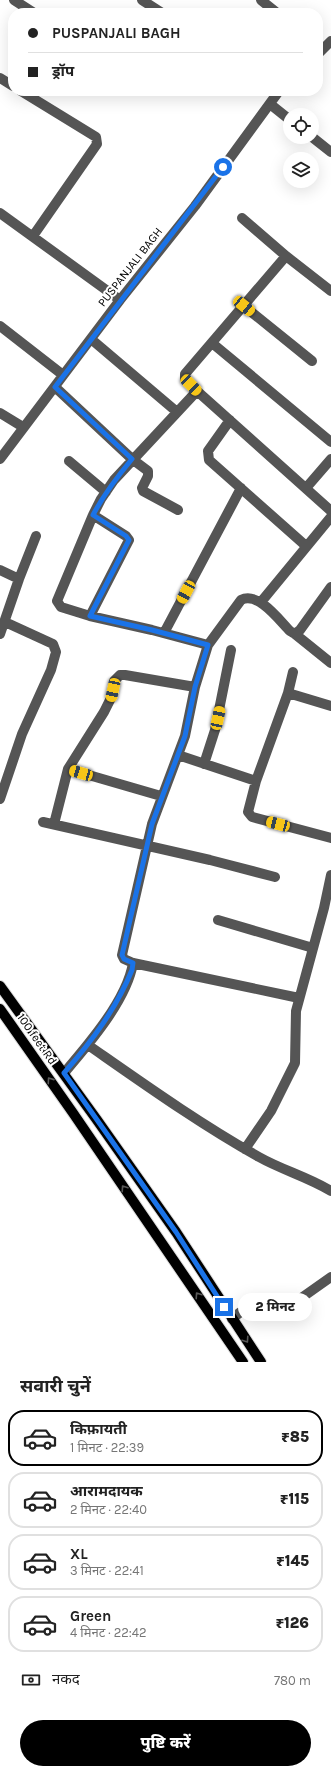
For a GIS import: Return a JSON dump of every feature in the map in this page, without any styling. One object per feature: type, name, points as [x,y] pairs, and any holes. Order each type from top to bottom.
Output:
[{"type":"main road","points":[[0,986],[64,1073],[176,1232],[261,1362]]},
{"type":"main road","name":"100 feet Rd","points":[[0,1009],[243,1362]]},
{"type":"street","points":[[14,0],[26,8]]},
{"type":"street","points":[[142,0],[154,8]]},
{"type":"street","points":[[261,0],[271,8]]},
{"type":"street","points":[[29,96],[96,137],[98,140],[97,144],[33,236]]},
{"type":"street","name":"PUSPANJALI BAGH","points":[[0,459],[120,300],[195,206],[275,96]]},
{"type":"street","points":[[270,104],[283,114]]},
{"type":"street","points":[[319,143],[331,152]]},
{"type":"street","points":[[0,213],[120,300]]},
{"type":"street","points":[[242,218],[286,256],[331,291]]},
{"type":"street","points":[[286,256],[184,376],[197,391],[331,511]]},
{"type":"street","points":[[244,306],[312,361]]},
{"type":"street","points":[[0,326],[64,375]]},
{"type":"street","points":[[91,339],[178,412]]},
{"type":"street","points":[[212,343],[331,442]]},
{"type":"street","points":[[55,387],[132,459],[148,471],[148,476],[142,488],[143,491],[178,510]]},
{"type":"street","points":[[197,391],[132,459],[106,492],[93,515],[57,601],[61,607],[90,616],[208,645]]},
{"type":"street","points":[[0,413],[23,427]]},
{"type":"street","points":[[230,420],[208,451],[207,455],[209,460],[306,546]]},
{"type":"street","points":[[306,488],[331,459]]},
{"type":"street","points":[[69,461],[106,492]]},
{"type":"street","points":[[164,633],[241,488]]},
{"type":"street","points":[[90,616],[129,540],[126,536],[93,515]]},
{"type":"street","points":[[261,602],[331,517]]},
{"type":"street","points":[[0,632],[6,622],[19,579],[36,536]]},
{"type":"street","points":[[0,570],[19,579]]},
{"type":"street","points":[[295,634],[300,630],[331,587]]},
{"type":"street","points":[[299,998],[133,963],[124,959],[122,955],[146,847],[161,796],[185,736],[195,687],[208,645],[241,600],[245,598],[261,602],[290,631],[331,663]]},
{"type":"street","points":[[0,799],[22,734],[51,670],[56,652],[53,644],[6,622]]},
{"type":"street","points":[[204,764],[215,730],[231,650]]},
{"type":"street","points":[[293,672],[288,693],[256,781],[248,811],[250,815],[331,838]]},
{"type":"street","points":[[54,824],[68,770],[104,712],[111,698],[114,681],[120,675],[195,687]]},
{"type":"street","points":[[288,693],[331,706]]},
{"type":"street","points":[[178,755],[256,781]]},
{"type":"street","points":[[68,770],[161,796]]},
{"type":"street","points":[[43,822],[146,847],[210,860],[275,877]]},
{"type":"street","points":[[245,1149],[271,1111],[291,1074],[294,1063],[296,1016],[299,998],[331,875]]},
{"type":"street","points":[[218,920],[313,948]]},
{"type":"street","points":[[64,1073],[88,1045],[112,1011],[126,985],[133,963]]},
{"type":"street","points":[[88,1045],[176,1106],[245,1149],[261,1158],[317,1182],[331,1191]]},
{"type":"street","points":[[232,1319],[244,1310],[256,1308],[272,1315],[280,1313],[331,1277]]},
{"type":"route","points":[[223,167],[195,206],[120,300],[55,387],[132,459],[114,480],[101,499],[93,515],[128,537],[129,543],[90,616],[152,630],[208,645],[195,687],[185,736],[161,796],[152,824],[134,900],[122,955],[124,959],[133,963],[132,970],[112,1011],[95,1036],[64,1073],[176,1232],[224,1307]]}]
